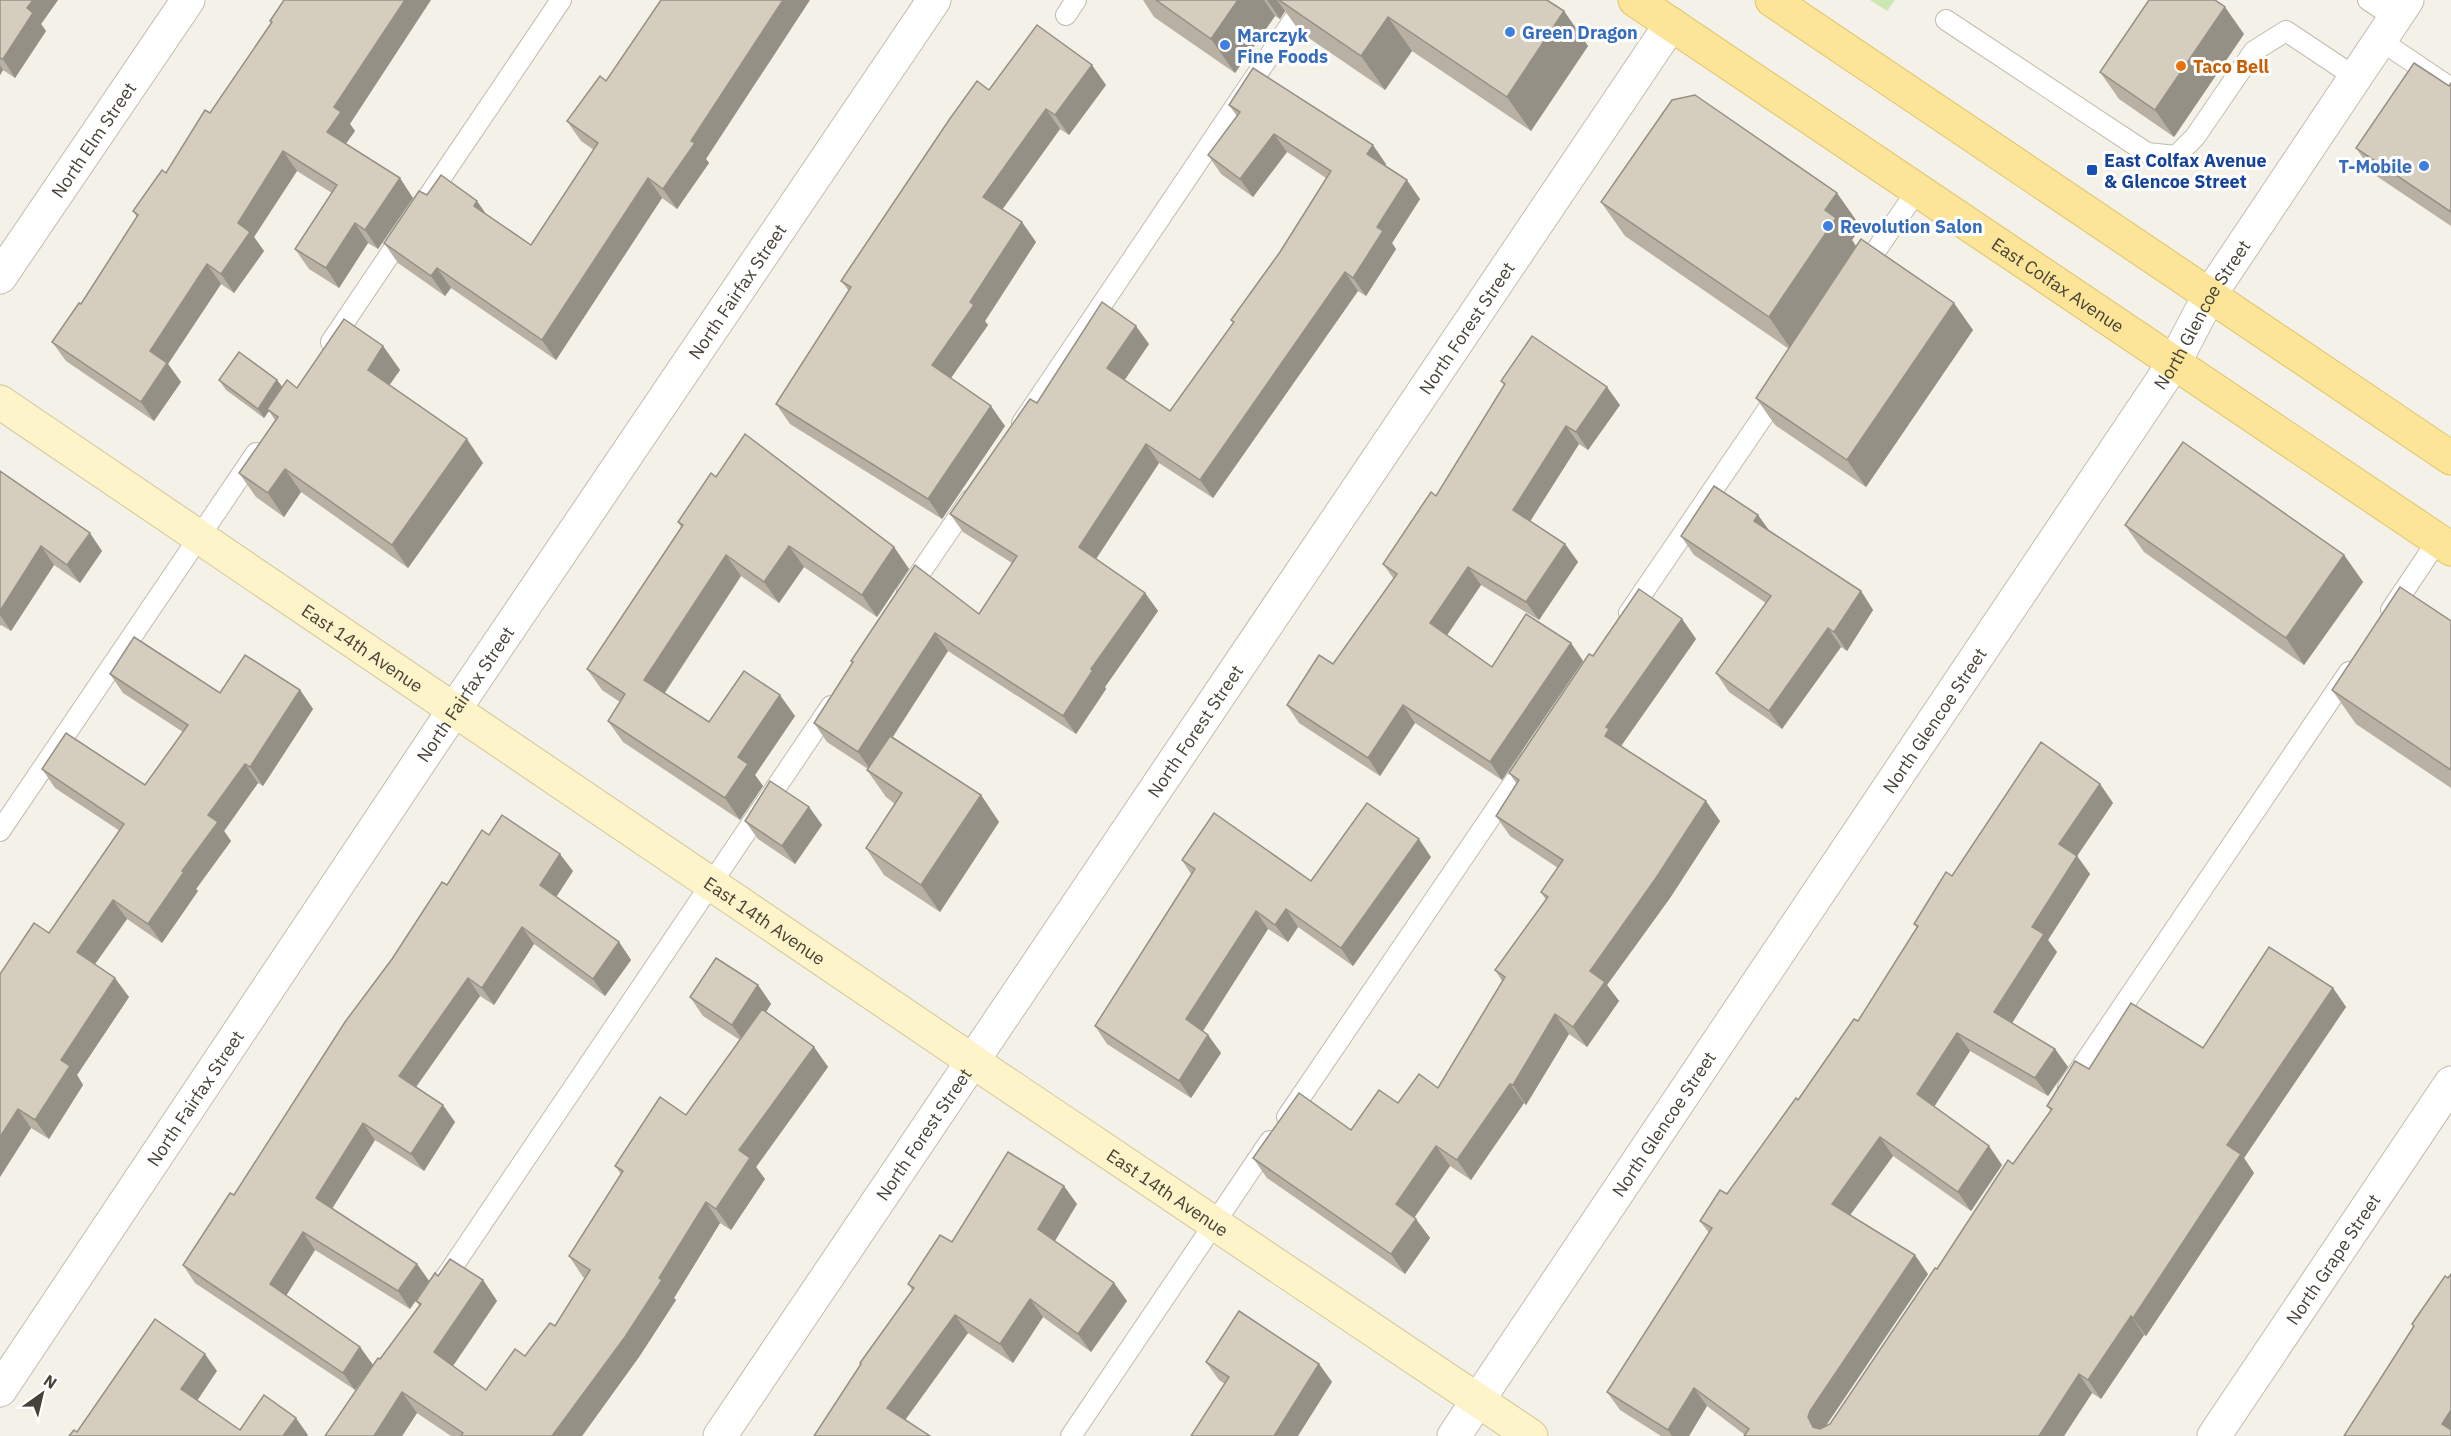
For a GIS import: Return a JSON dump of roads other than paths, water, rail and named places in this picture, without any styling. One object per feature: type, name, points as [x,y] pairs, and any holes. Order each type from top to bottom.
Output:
[{"type":"main road","name":"East Colfax Avenue","points":[[1635,0],[2444,545]]},
{"type":"main road","points":[[1772,0],[2451,458]]},
{"type":"main road","name":"East 14th Avenue","points":[[0,402],[971,1060],[1531,1436]]},
{"type":"street","name":"North Elm Street","points":[[0,278],[188,0]]},
{"type":"street","name":"North Fairfax Street","points":[[0,1390],[454,710],[933,0]]},
{"type":"street","name":"North Glencoe Street","points":[[1454,1436],[2174,363],[2209,296],[2394,19]]},
{"type":"street","name":"North Forest Street","points":[[720,1436],[971,1060],[1671,24]]},
{"type":"street","name":"North Grape Street","points":[[2214,1436],[2451,1083]]},
{"type":"lane","points":[[320,358],[561,0]]},
{"type":"lane","points":[[1012,437],[1307,0]]},
{"type":"lane","points":[[2368,0],[2394,19],[2451,88]]},
{"type":"lane","points":[[1946,20],[2147,153],[2175,156],[2195,137],[2254,51],[2286,31],[2355,77]]},
{"type":"lane","points":[[1854,283],[1918,189]]},
{"type":"lane","points":[[1618,629],[1789,378]]},
{"type":"lane","points":[[0,831],[266,438]]},
{"type":"lane","points":[[898,606],[979,486]]},
{"type":"lane","points":[[2377,630],[2444,545]]},
{"type":"lane","points":[[2056,1105],[2357,660]]},
{"type":"lane","points":[[432,1298],[838,695]]},
{"type":"lane","points":[[1071,1436],[1544,738]]},
{"type":"place","name":"Green Dragon","points":[[1510,32]]},
{"type":"place","name":"Marczyk Fine Foods","points":[[1225,45]]},
{"type":"place","name":"Taco Bell","points":[[2181,66]]},
{"type":"place","name":"T-Mobile","points":[[2424,166]]},
{"type":"place","name":"East Colfax Avenue & Glencoe Street","points":[[2092,170]]},
{"type":"place","name":"Revolution Salon","points":[[1828,226]]}]
